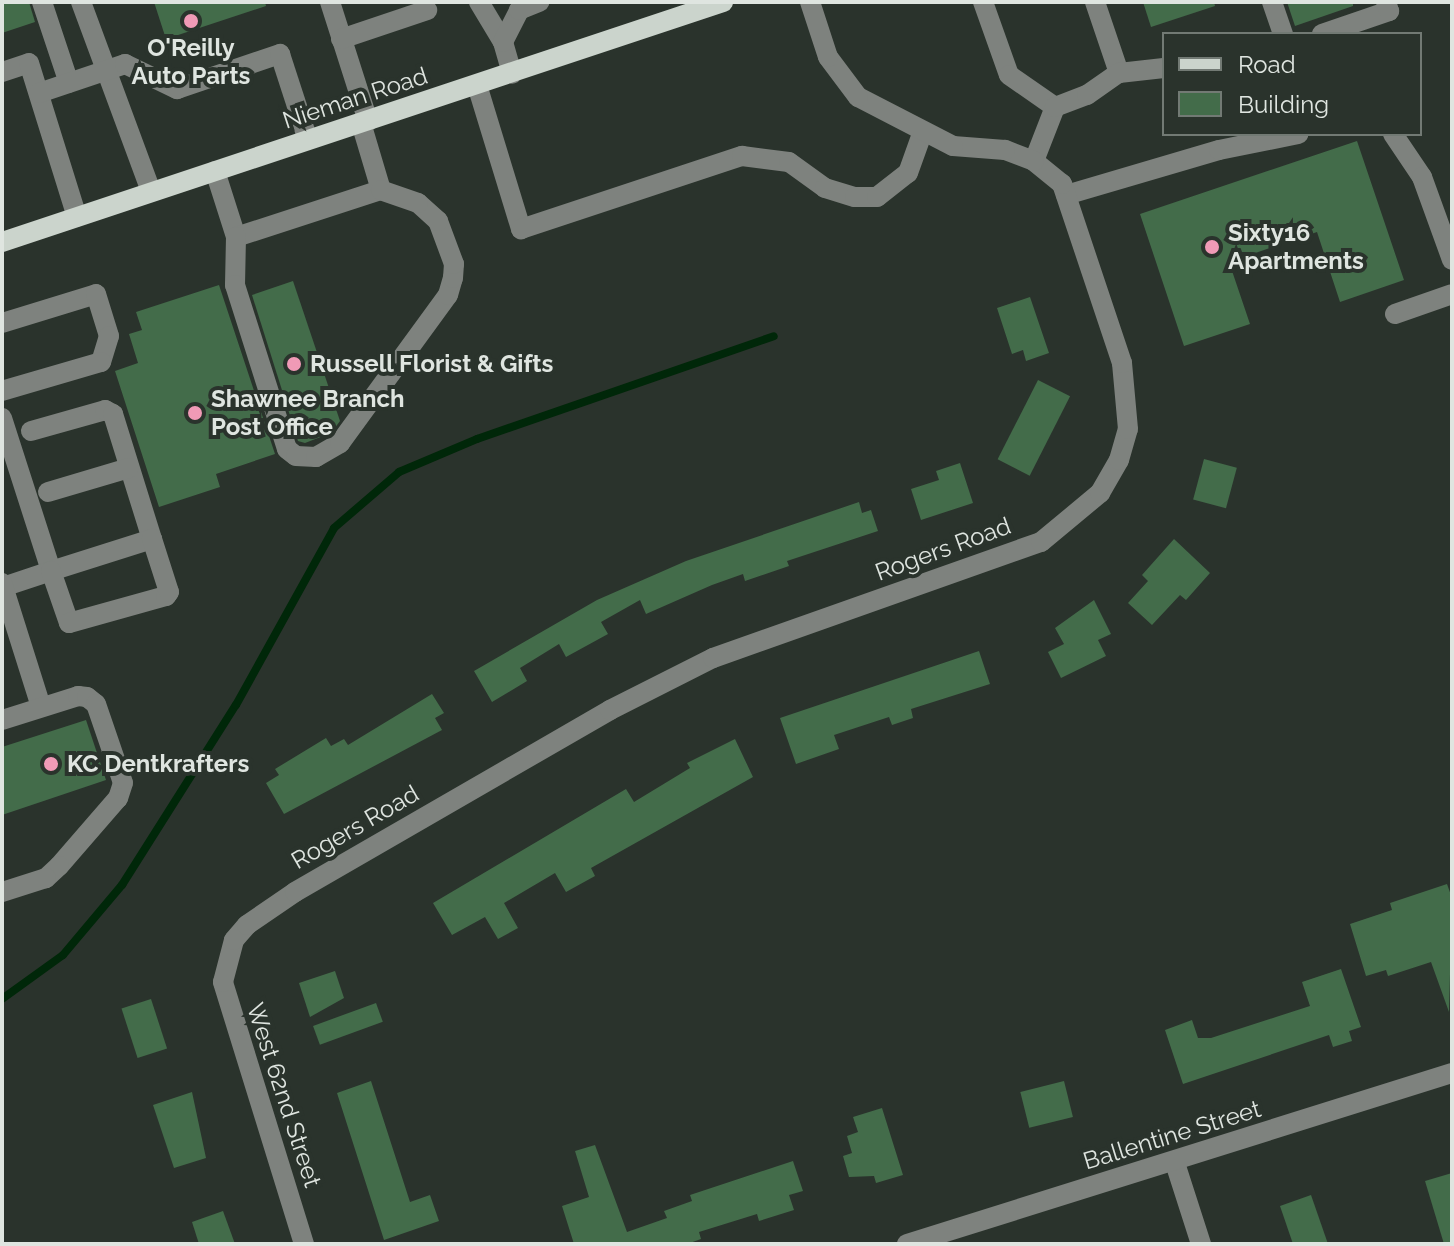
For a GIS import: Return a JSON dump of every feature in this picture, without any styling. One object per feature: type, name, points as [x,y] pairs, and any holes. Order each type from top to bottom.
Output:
[{"type":"main road","name":"Nieman Road","points":[[2,242],[723,2]]},
{"type":"street","points":[[42,2],[69,83]]},
{"type":"street","points":[[81,2],[151,191]]},
{"type":"street","points":[[330,2],[381,190]]},
{"type":"street","points":[[479,2],[503,42],[512,74]]},
{"type":"street","points":[[503,42],[519,10],[539,2]]},
{"type":"street","name":"Rogers Road","points":[[226,959],[247,925],[295,892],[610,710],[713,658],[1017,551],[1072,521],[1100,493],[1119,460],[1128,429],[1122,363],[1062,184],[1034,161],[1005,150],[953,146],[922,134],[849,86],[828,57],[810,2]]},
{"type":"street","points":[[983,2],[1009,75],[1055,107]]},
{"type":"street","points":[[1095,2],[1119,73]]},
{"type":"street","points":[[1272,2],[1282,32]]},
{"type":"street","points":[[1328,32],[1389,11],[1386,2]]},
{"type":"street","points":[[341,39],[427,10]]},
{"type":"street","points":[[39,93],[125,64],[177,89],[280,54],[308,140]]},
{"type":"street","points":[[2,72],[29,63],[77,217]]},
{"type":"street","points":[[1034,161],[1055,107],[1087,95],[1119,73],[1162,68]]},
{"type":"street","points":[[477,85],[521,229],[742,156],[789,162],[825,188],[855,197],[877,197],[908,173],[922,134]]},
{"type":"street","points":[[1066,195],[1219,150],[1288,136]]},
{"type":"street","points":[[1394,136],[1422,177],[1452,260]]},
{"type":"street","points":[[215,171],[236,237],[235,285],[287,449],[296,456],[316,457],[340,443],[448,295],[454,264],[438,221],[418,203],[381,190],[236,237]]},
{"type":"street","points":[[2,323],[96,294],[109,336],[101,362],[2,391]]},
{"type":"street","points":[[1395,314],[1452,294]]},
{"type":"street","points":[[2,418],[51,571],[74,625],[166,596],[169,592],[113,414],[105,410],[31,431]]},
{"type":"street","points":[[48,492],[129,468]]},
{"type":"street","points":[[41,707],[3,585],[152,539]]},
{"type":"street","points":[[2,720],[78,696],[96,704],[123,783],[118,798],[46,878],[2,892]]},
{"type":"street","name":"West 62nd Street","points":[[226,959],[223,982],[230,1015],[304,1244]]},
{"type":"street","name":"Ballentine Street","points":[[907,1244],[1175,1163],[1452,1073]]},
{"type":"street","points":[[1175,1163],[1201,1244]]},
{"type":"building","points":[[2,2],[29,2],[35,22],[2,33]]},
{"type":"building","name":"O'Reilly Auto Parts","points":[[154,2],[265,2],[266,6],[166,39]]},
{"type":"building","points":[[1143,2],[1214,2],[1215,6],[1151,27]]},
{"type":"building","points":[[1287,2],[1353,2],[1353,6],[1295,26]]},
{"type":"building","name":"Sixty16 Apartments","points":[[1357,141],[1404,280],[1340,302],[1317,232],[1229,262],[1250,324],[1184,346],[1140,214]]},
{"type":"building","name":"Russell Florist & Gifts","points":[[293,281],[340,421],[331,433],[305,443],[298,441],[252,295]]},
{"type":"building","name":"Shawnee Branch Post Office","points":[[219,285],[275,454],[216,474],[220,487],[159,507],[115,371],[138,363],[129,334],[142,330],[136,312]]},
{"type":"building","points":[[1030,297],[1049,353],[1026,361],[1023,350],[1012,354],[997,308]]},
{"type":"building","points":[[1038,380],[1070,396],[1030,476],[998,459]]},
{"type":"building","points":[[1204,459],[1237,468],[1226,508],[1193,500]]},
{"type":"building","points":[[960,463],[973,503],[921,520],[911,489],[939,480],[936,471]]},
{"type":"building","points":[[859,502],[862,513],[871,510],[878,531],[787,561],[789,566],[745,581],[743,574],[712,585],[646,614],[640,600],[601,622],[608,634],[566,657],[559,644],[520,668],[527,681],[492,702],[474,671],[597,600],[686,561]]},
{"type":"building","points":[[1174,539],[1210,573],[1186,600],[1180,595],[1152,625],[1128,603],[1148,581],[1142,575]]},
{"type":"building","points":[[1094,600],[1111,634],[1098,640],[1106,656],[1061,678],[1048,652],[1064,644],[1055,628]]},
{"type":"building","points":[[979,651],[990,684],[911,709],[913,718],[892,725],[889,717],[834,735],[839,749],[796,764],[780,718]]},
{"type":"building","points":[[432,694],[444,713],[435,718],[442,730],[284,814],[266,783],[279,775],[275,769],[326,738],[331,746],[344,739],[348,745]]},
{"type":"building","name":"KC Dentkrafters","points":[[86,720],[106,780],[2,815],[2,747]]},
{"type":"building","points":[[735,739],[753,777],[591,868],[595,876],[566,892],[555,873],[504,903],[518,928],[498,939],[485,917],[452,935],[433,903],[626,789],[634,802],[690,768],[687,763]]},
{"type":"building","points":[[1447,884],[1452,898],[1449,1012],[1431,962],[1388,976],[1386,970],[1366,976],[1350,924],[1392,910],[1390,903]]},
{"type":"building","points":[[1341,969],[1361,1027],[1349,1031],[1352,1041],[1333,1047],[1329,1035],[1183,1084],[1165,1030],[1192,1020],[1198,1038],[1211,1038],[1310,1006],[1302,982]]},
{"type":"building","points":[[335,971],[344,998],[310,1017],[299,983]]},
{"type":"building","points":[[151,999],[167,1048],[138,1058],[122,1009]]},
{"type":"building","points":[[376,1003],[383,1022],[320,1045],[313,1026]]},
{"type":"building","points":[[371,1081],[410,1202],[430,1195],[439,1221],[384,1240],[337,1093]]},
{"type":"building","points":[[1064,1081],[1073,1117],[1029,1128],[1020,1092]]},
{"type":"building","points":[[192,1092],[206,1158],[174,1168],[153,1105]]},
{"type":"building","points":[[882,1108],[903,1175],[876,1183],[874,1176],[849,1177],[843,1156],[852,1153],[847,1136],[858,1132],[853,1117]]},
{"type":"building","points":[[595,1145],[627,1232],[667,1218],[664,1211],[692,1201],[690,1195],[793,1161],[803,1191],[789,1195],[794,1210],[759,1221],[757,1214],[699,1232],[701,1239],[687,1244],[574,1244],[562,1206],[589,1197],[575,1151]]},
{"type":"building","points":[[1452,1173],[1452,1244],[1444,1244],[1425,1181]]},
{"type":"building","points":[[1311,1195],[1328,1244],[1293,1244],[1280,1206]]},
{"type":"building","points":[[223,1211],[235,1244],[199,1244],[192,1222]]},
{"type":"waterway","points":[[2,999],[63,955],[122,885],[236,705],[334,528],[399,472],[477,439],[774,336]]},
{"type":"place","name":"O'Reilly Auto Parts","points":[[191,21]]},
{"type":"place","name":"Sixty16 Apartments","points":[[1212,247]]},
{"type":"place","name":"Russell Florist & Gifts","points":[[294,364]]},
{"type":"place","name":"Shawnee Branch Post Office","points":[[195,413]]},
{"type":"place","name":"KC Dentkrafters","points":[[51,764]]}]
